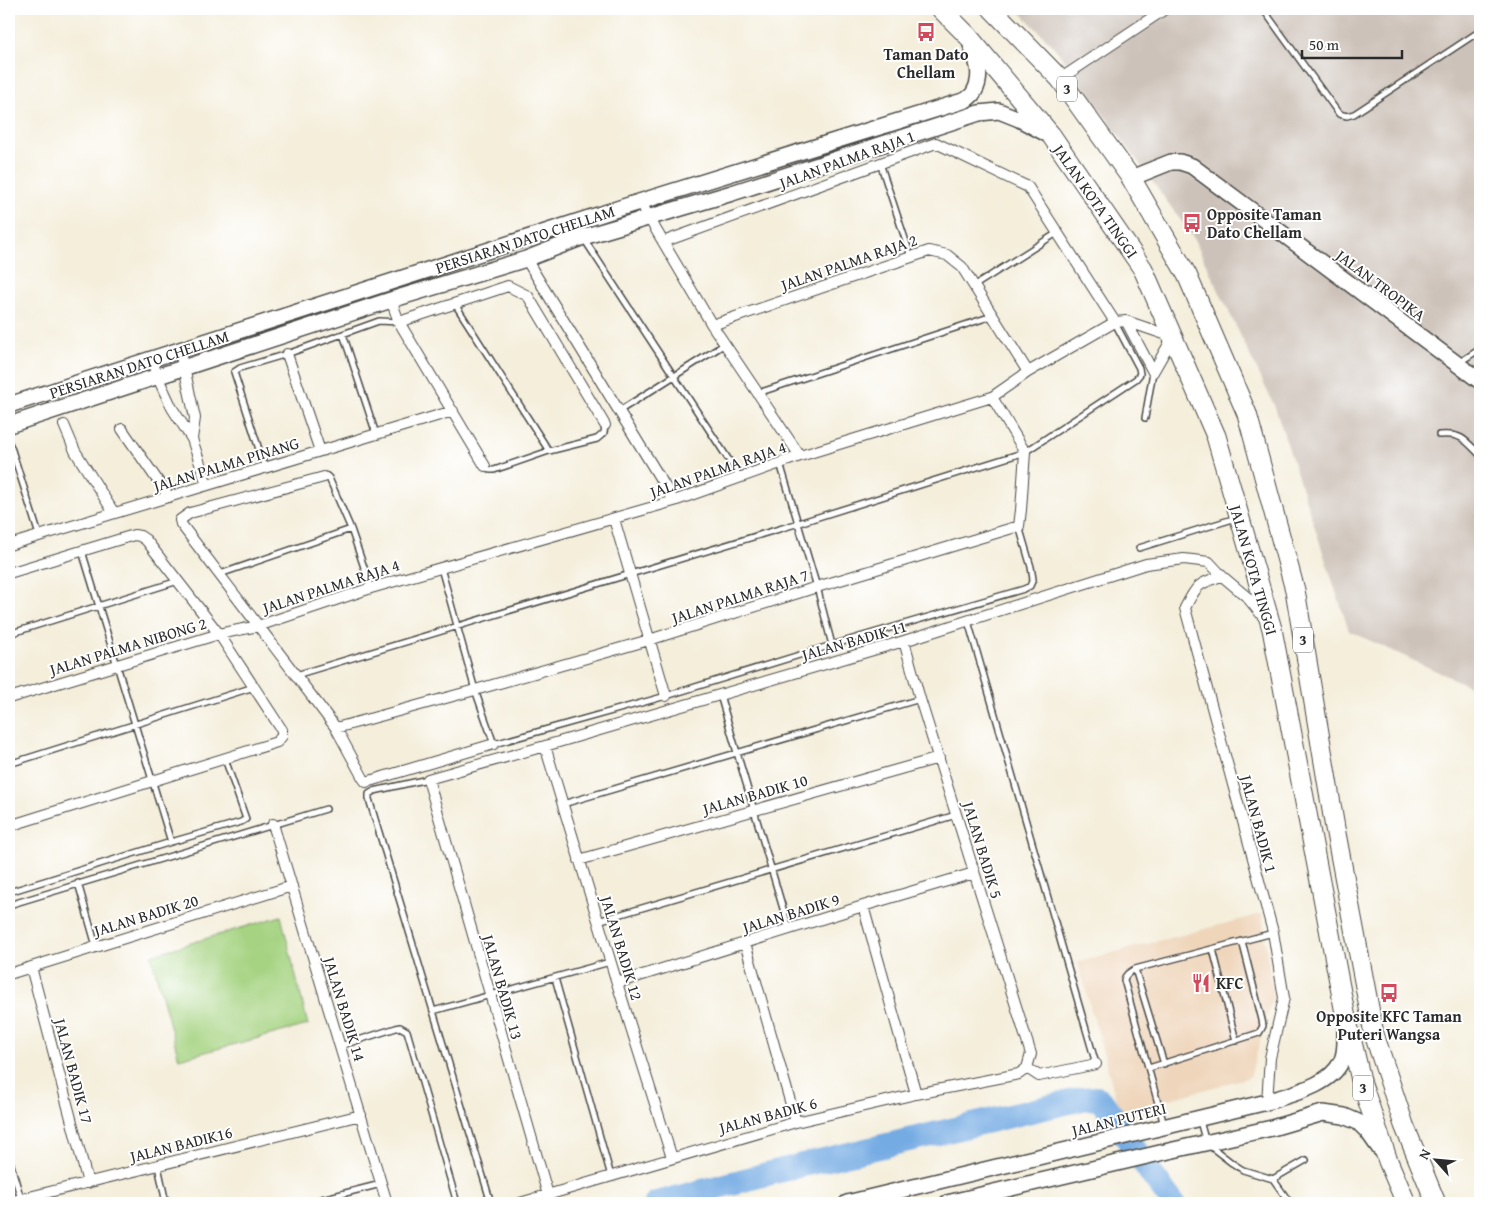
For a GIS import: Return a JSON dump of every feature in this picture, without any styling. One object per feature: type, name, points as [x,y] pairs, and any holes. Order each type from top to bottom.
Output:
[{"type":"highway","name":"JALAN KOTA TINGGI","points":[[941,9],[968,36],[1051,135],[1143,269],[1216,436],[1272,629],[1345,1013],[1362,1084],[1388,1161],[1406,1203]]},
{"type":"highway","name":"JALAN KOTA TINGGI","points":[[992,9],[1060,79],[1131,178],[1187,275],[1247,414],[1295,590],[1335,828],[1374,1034],[1404,1125],[1436,1203]]},
{"type":"street","points":[[1060,79],[1166,9]]},
{"type":"street","name":"PERSIARAN DATO CHELLAM","points":[[9,406],[641,202],[966,100],[974,92],[978,80],[979,66],[968,36]]},
{"type":"street","name":"PERSIARAN DATO CHELLAM","points":[[9,425],[391,300],[526,259],[583,237],[741,190],[979,113],[999,111],[1051,135]]},
{"type":"street","name":"JALAN PALMA RAJA 1","points":[[663,242],[936,143],[1028,187],[1115,322]]},
{"type":"street","name":"JALAN TROPIKA","points":[[1131,178],[1171,162],[1180,162],[1192,166],[1480,381]]},
{"type":"street","points":[[641,202],[712,325],[800,456]]},
{"type":"street","name":"JALAN PALMA RAJA 2","points":[[712,325],[929,251],[947,255],[962,267],[1028,372]]},
{"type":"street","points":[[526,259],[674,501]]},
{"type":"street","points":[[399,322],[508,286],[528,296],[605,425]]},
{"type":"street","points":[[391,300],[399,322],[485,466]]},
{"type":"street","points":[[1126,321],[1153,372]]},
{"type":"street","name":"JALAN PALMA RAJA 4","points":[[258,626],[371,588],[674,501],[800,456],[992,397],[1028,372],[1115,322],[1126,321],[1173,337]]},
{"type":"street","points":[[1153,372],[1173,337]]},
{"type":"street","points":[[179,351],[195,418],[192,439]]},
{"type":"street","points":[[287,354],[320,451]]},
{"type":"street","points":[[152,360],[157,376],[172,408],[192,439],[207,485]]},
{"type":"street","points":[[992,397],[1025,452],[1022,510],[1019,526]]},
{"type":"street","name":"JALAN PALMA PINANG","points":[[9,545],[453,411]]},
{"type":"street","points":[[64,425],[75,451],[114,513]]},
{"type":"street","points":[[122,429],[169,497]]},
{"type":"street","points":[[324,476],[190,513],[180,520],[181,524],[336,728],[366,782],[494,744]]},
{"type":"street","points":[[614,519],[666,696]]},
{"type":"street","name":"JALAN PALMA RAJA 7","points":[[336,728],[649,640],[1019,526]]},
{"type":"street","points":[[9,573],[134,535],[140,536],[146,540],[219,634],[282,730],[282,736],[278,742],[9,826]]},
{"type":"street","name":"JALAN BADIK 11","points":[[429,783],[545,746],[904,641],[1146,564],[1184,558],[1209,562],[1247,597],[1272,629]]},
{"type":"street","name":"JALAN BADIK 1","points":[[1222,576],[1204,582],[1193,591],[1185,608],[1273,932],[1284,998],[1270,1058],[1267,1102]]},
{"type":"street","name":"JALAN PALMA NIBONG 2","points":[[9,698],[219,634],[258,626]]},
{"type":"street","name":"JALAN BADIK 5","points":[[904,641],[920,699],[1031,1054],[1027,1068]]},
{"type":"street","name":"JALAN BADIK 12","points":[[545,746],[610,962],[672,1158]]},
{"type":"street","name":"JALAN BADIK 10","points":[[579,860],[939,758]]},
{"type":"street","name":"JALAN BADIK 13","points":[[429,783],[548,1195]]},
{"type":"street","name":"JALAN BADIK 14","points":[[274,824],[387,1203]]},
{"type":"street","name":"JALAN BADIK 9","points":[[617,983],[863,906],[974,874]]},
{"type":"street","name":"JALAN BADIK 20","points":[[9,974],[292,886]]},
{"type":"street","points":[[863,906],[916,1094]]},
{"type":"street","points":[[745,943],[796,1122]]},
{"type":"street","name":"JALAN BADIK 17","points":[[31,966],[88,1182]]},
{"type":"street","name":"JALAN PUTERI","points":[[848,1203],[1267,1102],[1314,1086],[1328,1079],[1341,1063],[1345,1048],[1345,1013]]},
{"type":"street","points":[[1027,1068],[1039,1076],[1096,1064]]},
{"type":"street","name":"JALAN BADIK 6","points":[[520,1203],[796,1122],[916,1094],[1018,1074],[1027,1068]]},
{"type":"street","points":[[947,1203],[1272,1128],[1324,1113],[1344,1116],[1358,1122],[1368,1132],[1388,1161]]},
{"type":"street","name":"JALAN BADIK16","points":[[9,1202],[361,1114]]},
{"type":"lane","points":[[1263,9],[1339,114],[1347,116],[1354,114],[1480,30]]},
{"type":"lane","points":[[880,163],[912,257]]},
{"type":"lane","points":[[974,286],[1057,233]]},
{"type":"lane","points":[[583,237],[740,477]]},
{"type":"lane","points":[[454,304],[549,451]]},
{"type":"lane","points":[[758,394],[993,316]]},
{"type":"lane","points":[[265,468],[234,372],[240,368],[287,354],[379,321],[399,322]]},
{"type":"lane","points":[[295,675],[799,524],[1025,452],[1136,379],[1140,374],[1139,368],[1115,322]]},
{"type":"lane","points":[[343,334],[376,434]]},
{"type":"lane","points":[[619,411],[725,344]]},
{"type":"lane","points":[[1458,364],[1480,349]]},
{"type":"lane","points":[[1145,418],[1153,372]]},
{"type":"lane","points":[[485,466],[490,470],[494,470],[549,451],[597,439],[604,432],[605,425]]},
{"type":"lane","points":[[1439,435],[1451,434],[1462,438],[1480,455]]},
{"type":"lane","points":[[9,443],[40,536]]},
{"type":"lane","points":[[780,463],[799,524],[832,645]]},
{"type":"lane","points":[[324,476],[329,478],[351,529],[371,588]]},
{"type":"lane","points":[[1139,548],[1239,517]]},
{"type":"lane","points":[[441,568],[475,690],[494,744],[666,696],[832,645],[1024,590],[1030,586],[1033,579],[1019,526]]},
{"type":"lane","points":[[220,574],[351,529]]},
{"type":"lane","points":[[82,551],[171,842]]},
{"type":"lane","points":[[9,634],[178,581]]},
{"type":"lane","points":[[968,621],[1096,1064]]},
{"type":"lane","points":[[9,764],[254,688]]},
{"type":"lane","points":[[720,695],[789,929]]},
{"type":"lane","points":[[562,804],[920,699]]},
{"type":"lane","points":[[9,892],[246,819],[225,759]]},
{"type":"lane","points":[[429,783],[374,792],[369,794],[369,800],[491,1203]]},
{"type":"lane","points":[[9,905],[326,808]]},
{"type":"lane","points":[[598,921],[956,815]]},
{"type":"lane","points":[[78,883],[96,946]]},
{"type":"lane","points":[[1159,1127],[1149,1068],[1124,980],[1125,977],[1135,969],[1273,932]]},
{"type":"lane","points":[[1149,1068],[1259,1033],[1263,1026],[1262,1020],[1242,941]]},
{"type":"lane","points":[[1213,948],[1236,1041]]},
{"type":"lane","points":[[433,1012],[610,962]]},
{"type":"lane","points":[[1135,969],[1164,1064]]},
{"type":"lane","points":[[555,978],[611,1176]]},
{"type":"lane","points":[[340,1046],[396,1028],[406,1031],[456,1203]]},
{"type":"lane","points":[[1199,1118],[1206,1143],[1232,1164],[1243,1170],[1273,1179],[1290,1203]]},
{"type":"lane","points":[[9,1158],[21,1199]]},
{"type":"lane","points":[[1273,1179],[1306,1160]]},
{"type":"lane","points":[[158,1165],[166,1203]]},
{"type":"lane","points":[[306,1203],[382,1184]]},
{"type":"shaded area","points":[[1017,9],[1480,9],[1480,691],[1349,631],[1275,407],[1193,237],[1054,47]]},
{"type":"shaded area","points":[[1262,914],[1273,996],[1250,1077],[1120,1113],[1078,962]]},
{"type":"green space","points":[[281,916],[308,1025],[179,1059],[151,955]]},
{"type":"waterway","points":[[656,1203],[794,1167],[1082,1099],[1097,1098],[1105,1105],[1173,1203]]},
{"type":"place","name":"Taman Dato Chellam","points":[[926,32]]},
{"type":"place","name":"Opposite Taman Dato Chellam","points":[[1192,223]]},
{"type":"place","name":"KFC","points":[[1201,983]]},
{"type":"place","name":"Opposite KFC Taman Puteri Wangsa","points":[[1389,993]]}]
